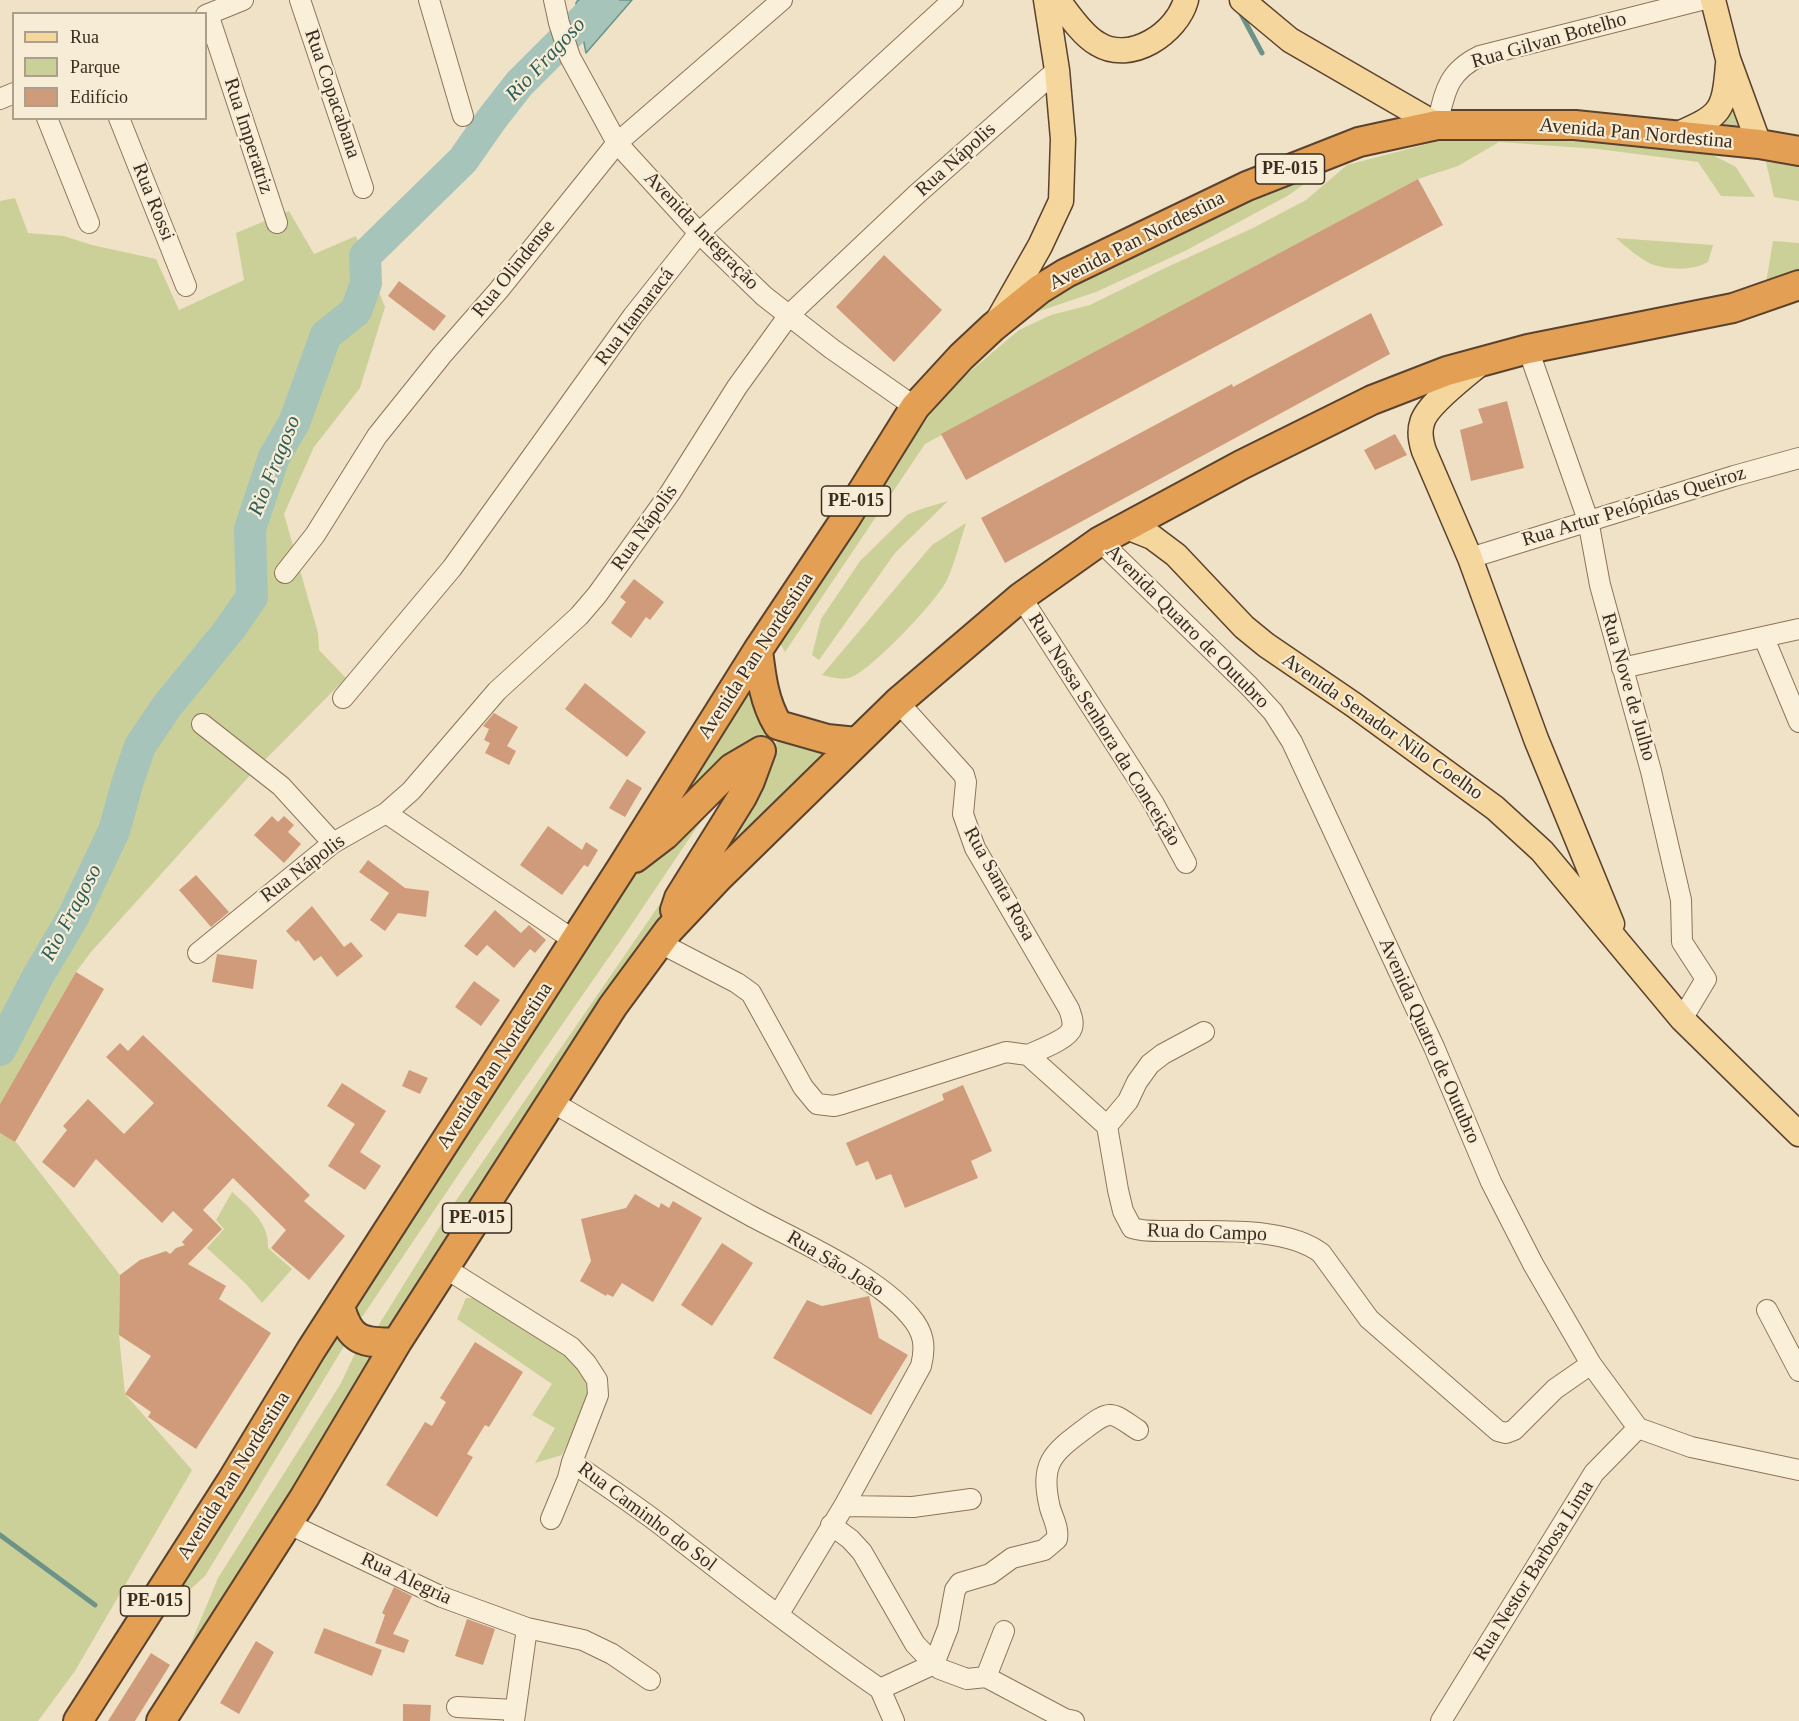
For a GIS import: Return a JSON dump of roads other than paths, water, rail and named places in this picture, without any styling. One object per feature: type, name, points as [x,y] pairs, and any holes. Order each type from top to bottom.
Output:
[{"type":"highway","name":"Avenida Pan Nordestina","points":[[78,1721],[340,1306],[915,407],[961,357],[993,327],[1040,289],[1066,273],[1247,186],[1359,142],[1437,125],[1575,125],[1759,144],[1799,151]]},
{"type":"highway","name":"PE-015","points":[[161,1721],[287,1523],[397,1342],[613,1006],[665,937],[719,877],[898,702],[1020,597],[1100,541],[1241,465],[1372,400],[1447,371],[1528,349],[1733,308],[1798,289]]},
{"type":"highway","points":[[758,650],[766,697],[778,725],[827,739],[857,742]]},
{"type":"highway","points":[[622,867],[665,835],[732,768],[761,751],[750,781],[679,898],[665,937]]},
{"type":"highway","points":[[340,1306],[344,1320],[357,1338],[367,1342],[397,1342]]},
{"type":"main road","points":[[993,327],[1040,246],[1060,201],[1063,139],[1057,70],[1046,0]]},
{"type":"main road","points":[[1058,0],[1071,19],[1098,44],[1116,51],[1140,48],[1167,32],[1186,0]]},
{"type":"main road","points":[[1242,0],[1290,40],[1437,125]]},
{"type":"main road","points":[[1713,0],[1728,58],[1759,144]]},
{"type":"main road","points":[[1674,135],[1715,114],[1722,105],[1728,58]]},
{"type":"main road","name":"Avenida Senador Nilo Coelho","points":[[1482,362],[1428,409],[1422,422],[1421,438],[1424,451],[1470,558],[1536,739],[1621,946]]},
{"type":"main road","name":"Avenida Senador Nilo Coelho","points":[[1127,526],[1152,537],[1176,555],[1244,627],[1266,645],[1354,705],[1495,808],[1542,851],[1682,1019],[1799,1134]]},
{"type":"street","points":[[207,14],[243,0]]},
{"type":"street","name":"Rua Copacabana","points":[[300,0],[363,188]]},
{"type":"street","points":[[429,0],[463,116]]},
{"type":"street","name":"Avenida Integração","points":[[554,0],[570,57],[616,143],[699,233],[764,296],[831,350],[915,407]]},
{"type":"street","name":"Rua Olindense","points":[[285,573],[315,535],[377,436],[442,355],[498,291],[616,143],[782,0]]},
{"type":"street","name":"Rua Itamaracá","points":[[343,698],[452,568],[633,316],[699,233],[953,0]]},
{"type":"street","name":"Rua Gilvan Botelho","points":[[1437,125],[1446,90],[1453,76],[1465,63],[1480,56],[1701,0]]},
{"type":"street","name":"Rua Imperatriz","points":[[207,14],[277,223]]},
{"type":"street","name":"Rua Nápolis","points":[[198,953],[333,843],[386,813],[411,791],[497,691],[579,616],[597,596],[670,493],[737,387],[789,315],[917,194],[1057,70]]},
{"type":"street","points":[[48,120],[89,223]]},
{"type":"street","name":"Rua Rossi","points":[[120,120],[186,286]]},
{"type":"street","name":"Rua Nove de Julho","points":[[1528,349],[1588,520],[1600,585],[1651,771],[1681,900],[1682,942],[1706,979],[1682,1019]]},
{"type":"street","name":"Rua Artur Pelópidas Queiroz","points":[[1470,558],[1588,520],[1799,458]]},
{"type":"street","name":"Avenida Quatro de Outubro","points":[[1100,541],[1249,686],[1273,712],[1292,742],[1434,1047],[1491,1182],[1533,1264],[1591,1364],[1638,1428]]},
{"type":"street","name":"Rua Nossa Senhora da Conceição","points":[[1020,597],[1154,804],[1186,863]]},
{"type":"street","points":[[1622,668],[1799,629]]},
{"type":"street","points":[[1764,638],[1799,722]]},
{"type":"street","name":"Rua Santa Rosa","points":[[898,702],[964,775],[966,782],[963,814],[975,848],[1069,1009],[1073,1021],[1072,1031],[1065,1037],[1028,1055]]},
{"type":"street","points":[[202,724],[281,786],[333,843]]},
{"type":"street","points":[[386,813],[575,940]]},
{"type":"street","points":[[665,937],[751,993],[803,1087],[817,1104],[834,1106],[842,1104],[1006,1052],[1016,1052],[1028,1055],[1107,1126],[1128,1101],[1137,1082],[1150,1064],[1162,1054],[1204,1032]]},
{"type":"street","name":"Rua São João","points":[[552,1102],[684,1179],[845,1267],[891,1298],[918,1326],[923,1337],[925,1351],[921,1366],[844,1506],[774,1613]]},
{"type":"street","name":"Rua do Campo","points":[[1107,1126],[1118,1190],[1123,1211],[1131,1228],[1149,1231],[1231,1232],[1286,1236],[1312,1246],[1321,1253],[1369,1319],[1498,1431],[1506,1433],[1514,1430],[1555,1389],[1591,1364]]},
{"type":"street","name":"Rua Caminho do Sol","points":[[445,1268],[571,1347],[586,1363],[597,1380],[598,1395],[572,1462],[880,1689]]},
{"type":"street","points":[[1767,1310],[1799,1371]]},
{"type":"street","points":[[894,1721],[880,1689],[934,1665],[948,1628],[955,1590],[960,1583],[990,1574],[1012,1558],[1044,1550],[1058,1539],[1046,1482],[1050,1462],[1057,1451],[1107,1414],[1114,1415],[1138,1430]]},
{"type":"street","points":[[1638,1428],[1691,1447],[1799,1470]]},
{"type":"street","name":"Rua Nestor Barbosa Lima","points":[[1441,1721],[1594,1473],[1638,1428]]},
{"type":"street","points":[[551,1519],[572,1462]]},
{"type":"street","points":[[844,1506],[913,1507],[971,1499]]},
{"type":"street","name":"Rua Alegria","points":[[287,1523],[442,1597],[527,1628],[583,1640],[612,1654],[650,1680]]},
{"type":"street","points":[[831,1526],[850,1539],[862,1552],[915,1644],[934,1665],[967,1679],[986,1677],[1065,1719],[1074,1721]]},
{"type":"street","points":[[456,1707],[514,1716],[527,1628]]},
{"type":"street","points":[[986,1677],[1004,1631]]},
{"type":"water","points":[[578,0],[632,0],[586,53],[576,3]]},
{"type":"waterway","name":"Rio Fragoso","points":[[0,1050],[38,976],[73,917],[114,831],[140,746],[167,706],[229,630],[252,597],[250,529],[274,457],[294,423],[326,335],[356,311],[366,283],[365,256],[463,160],[519,84],[603,0]]},
{"type":"waterway","points":[[1240,12],[1262,53]]},
{"type":"waterway","points":[[0,1535],[95,1605]]}]
